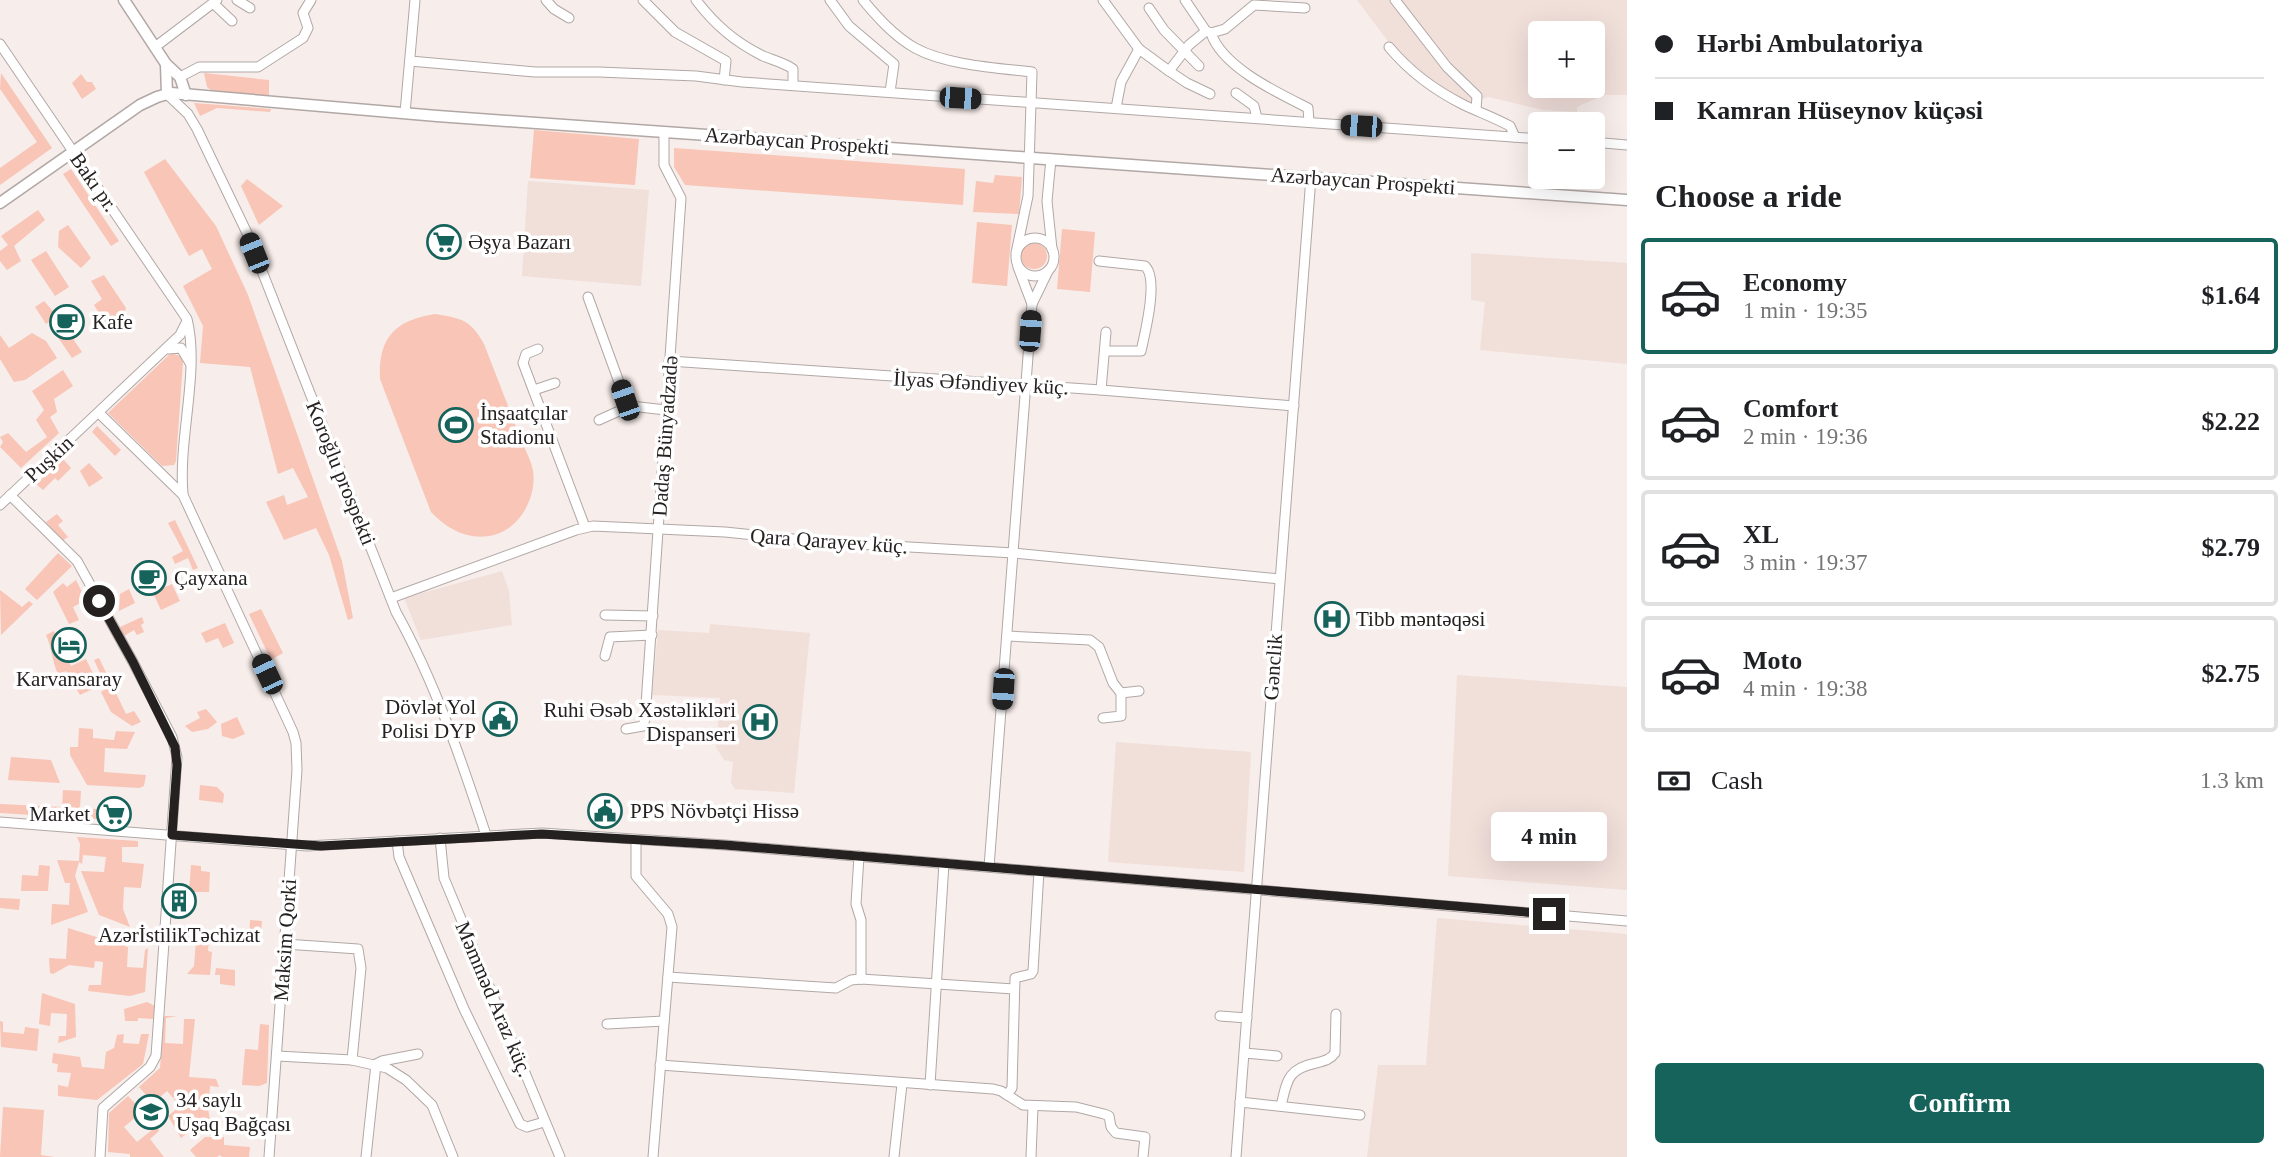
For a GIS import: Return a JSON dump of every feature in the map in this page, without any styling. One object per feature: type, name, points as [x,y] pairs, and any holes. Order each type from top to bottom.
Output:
[{"type":"street","points":[[124,0],[166,64],[180,77],[188,114]]},
{"type":"street","points":[[237,0],[250,8]]},
{"type":"street","points":[[180,77],[199,67],[262,65],[303,38],[307,28],[303,13],[311,0]]},
{"type":"street","points":[[405,113],[415,0]]},
{"type":"street","points":[[545,0],[569,18]]},
{"type":"street","points":[[643,0],[674,32],[726,61],[724,80]]},
{"type":"street","points":[[696,0],[719,28],[734,39],[793,69],[793,85]]},
{"type":"street","points":[[830,0],[849,26],[894,64],[890,92]]},
{"type":"street","points":[[863,0],[896,34],[926,54],[1032,72],[1027,206],[1016,257],[1032,304]]},
{"type":"street","points":[[1103,0],[1139,49],[1187,83],[1210,94]]},
{"type":"street","points":[[1185,0],[1214,42],[1235,63],[1274,91],[1308,108],[1309,122]]},
{"type":"street","points":[[1395,0],[1447,67],[1477,96],[1476,110]]},
{"type":"street","points":[[155,47],[190,18],[215,2],[232,20]]},
{"type":"street","points":[[1169,71],[1184,51],[1208,32],[1220,31],[1254,5],[1305,8]]},
{"type":"street","points":[[1149,8],[1164,30],[1199,65]]},
{"type":"street","name":"Bakı pr.","points":[[0,44],[187,319]]},
{"type":"street","points":[[1389,47],[1399,60],[1423,80],[1510,127],[1515,137]]},
{"type":"street","points":[[1116,108],[1121,82],[1139,49]]},
{"type":"street","points":[[410,61],[535,72],[669,75],[1528,138]]},
{"type":"street","points":[[166,64],[167,94],[188,114]]},
{"type":"street","points":[[1236,93],[1254,106],[1257,118]]},
{"type":"street","name":"Azərbaycan Prospekti","points":[[0,203],[140,105],[167,94],[1627,200]]},
{"type":"street","name":"Koroğlu prospekti","points":[[188,114],[247,233],[391,598],[412,640],[461,761],[486,835]]},
{"type":"street","name":"Dadaş Bünyadzadə","points":[[626,729],[643,726],[652,635],[681,198],[664,165],[664,132]]},
{"type":"street","points":[[1605,143],[1627,145]]},
{"type":"street","points":[[989,867],[1032,304],[1050,267],[1053,254],[1047,201],[1051,159]]},
{"type":"street","name":"Gənclik","points":[[1236,1157],[1311,177]]},
{"type":"street","points":[[1016,257],[1023,242],[1035,238],[1047,243],[1053,254]]},
{"type":"street","points":[[1016,257],[1024,272],[1032,275],[1040,275],[1050,267]]},
{"type":"street","points":[[1099,261],[1145,266],[1151,276],[1147,325],[1141,351],[1105,351]]},
{"type":"street","points":[[588,297],[629,407]]},
{"type":"street","points":[[183,495],[181,458],[192,346],[187,319]]},
{"type":"street","name":"Puşkin","points":[[0,505],[184,332],[187,319]]},
{"type":"street","points":[[1101,390],[1106,332]]},
{"type":"street","points":[[163,351],[181,348],[191,365]]},
{"type":"street","points":[[538,349],[524,358],[523,363],[586,527]]},
{"type":"street","name":"İlyas Əfəndiyev küç.","points":[[669,361],[1294,406]]},
{"type":"street","points":[[534,390],[555,383]]},
{"type":"street","points":[[599,420],[629,407],[666,410]]},
{"type":"street","points":[[99,413],[183,495]]},
{"type":"street","points":[[157,468],[169,472],[181,458]]},
{"type":"street","points":[[10,495],[77,561],[172,737],[177,765],[156,1056],[150,1067],[103,1108],[100,1157]]},
{"type":"street","name":"Maksim Qorki","points":[[183,495],[293,732],[298,755],[269,1157]]},
{"type":"street","name":"Qara Qarayev küç.","points":[[391,598],[586,527],[659,529],[1014,554],[1280,579]]},
{"type":"street","points":[[605,615],[653,616]]},
{"type":"street","points":[[605,656],[610,637],[652,635]]},
{"type":"street","points":[[1007,636],[1090,639],[1099,646],[1116,689],[1121,693],[1139,691]]},
{"type":"street","points":[[1103,718],[1121,716],[1121,693]]},
{"type":"street","points":[[0,822],[321,846],[542,834],[859,856],[1627,920]]},
{"type":"street","name":"Məmməd Araz küç.","points":[[440,838],[444,878],[544,1122],[561,1157]]},
{"type":"street","points":[[636,840],[636,876],[671,919],[653,1157]]},
{"type":"street","points":[[397,841],[399,857],[464,1009],[520,1124],[527,1127],[544,1122]]},
{"type":"street","points":[[859,856],[856,904],[861,920],[861,979]]},
{"type":"street","points":[[930,1085],[944,863]]},
{"type":"street","points":[[1007,1096],[1012,1088],[1015,978],[1033,971],[1039,871]]},
{"type":"street","points":[[285,944],[358,949],[361,968],[352,1060]]},
{"type":"street","points":[[668,977],[835,988],[851,980],[861,979],[1014,989]]},
{"type":"street","points":[[1281,1106],[1286,1082],[1292,1073],[1308,1064],[1325,1061],[1335,1053],[1338,1035],[1336,1014]]},
{"type":"street","points":[[1220,1016],[1247,1018]]},
{"type":"street","points":[[607,1024],[664,1021]]},
{"type":"street","points":[[1245,1053],[1277,1056]]},
{"type":"street","points":[[376,1065],[418,1054]]},
{"type":"street","points":[[277,1056],[352,1060],[376,1065],[406,1080],[432,1105],[453,1157]]},
{"type":"street","points":[[366,1157],[376,1065]]},
{"type":"street","points":[[660,1065],[993,1089],[1023,1105],[1076,1107],[1109,1116],[1111,1127],[1116,1133],[1145,1137],[1143,1157]]},
{"type":"street","points":[[894,1157],[902,1084]]},
{"type":"street","points":[[1240,1102],[1360,1115]]},
{"type":"street","points":[[1031,1157],[1033,1107]]},
{"type":"shaded area","points":[[1357,0],[1627,0],[1627,95],[1605,95],[1605,21],[1528,21],[1528,98],[1597,98],[1577,107],[1577,112],[1543,110],[1489,97],[1466,103],[1427,79],[1387,40]]},
{"type":"shaded area","points":[[1,73],[52,148],[0,185],[0,168],[37,142],[0,89]]},
{"type":"shaded area","points":[[204,73],[269,80],[269,97],[215,93],[207,87]]},
{"type":"shaded area","points":[[81,74],[87,82],[92,82],[96,89],[82,99],[72,83]]},
{"type":"shaded area","points":[[194,103],[271,109],[270,112],[217,108],[200,116]]},
{"type":"shaded area","points":[[534,130],[639,139],[635,185],[530,178]]},
{"type":"shaded area","points":[[674,148],[965,169],[963,205],[685,185],[674,167]]},
{"type":"shaded area","points":[[165,159],[216,226],[248,295],[342,561],[353,618],[348,620],[329,555],[316,528],[284,540],[266,502],[284,495],[287,505],[308,497],[293,468],[278,474],[250,367],[200,363],[203,326],[183,286],[212,269],[202,249],[189,256],[144,172]]},
{"type":"shaded area","points":[[71,169],[119,241],[111,246],[63,174]]},
{"type":"shaded area","points":[[995,175],[1022,177],[1019,214],[973,212],[976,181],[993,183]]},
{"type":"shaded area","points":[[247,179],[283,206],[259,225],[241,186]]},
{"type":"shaded area","points":[[528,181],[649,190],[641,286],[522,276]]},
{"type":"shaded area","points":[[38,210],[45,220],[14,246],[21,261],[7,270],[0,261],[0,251],[8,245],[1,236]]},
{"type":"shaded area","points":[[977,222],[1012,225],[1007,286],[972,283]]},
{"type":"shaded area","points":[[68,225],[91,258],[81,268],[58,247],[59,231]]},
{"type":"shaded area","points":[[1062,229],[1095,232],[1090,292],[1057,289]]},
{"type":"shaded area","points":[[1034,243],[1043,247],[1047,256],[1043,265],[1034,269],[1025,265],[1021,256],[1025,247]]},
{"type":"shaded area","points":[[46,251],[69,287],[55,296],[31,260]]},
{"type":"shaded area","points":[[1471,253],[1627,263],[1627,364],[1480,350],[1485,302],[1471,300]]},
{"type":"shaded area","points":[[104,275],[126,308],[122,319],[112,326],[109,322],[106,324],[94,305],[102,299],[91,281]]},
{"type":"shaded area","points":[[44,301],[57,316],[46,324],[35,307]]},
{"type":"shaded area","name":"İnşaatçılar Stadionu","points":[[435,314],[452,317],[470,325],[479,336],[532,466],[534,481],[525,510],[512,526],[494,535],[468,535],[452,529],[431,512],[380,379],[382,352],[392,333],[409,321]]},
{"type":"shaded area","points":[[62,323],[82,352],[72,358],[53,330]]},
{"type":"shaded area","points":[[32,333],[46,341],[57,358],[25,380],[14,382],[0,359],[0,335],[9,348]]},
{"type":"shaded area","points":[[171,353],[180,356],[183,361],[176,461],[174,465],[162,466],[108,413]]},
{"type":"shaded area","points":[[63,370],[73,386],[54,399],[57,412],[50,417],[59,433],[21,468],[0,447],[3,442],[0,437],[8,433],[26,452],[47,437],[36,420],[44,410],[32,391]]},
{"type":"shaded area","points":[[97,426],[121,450],[115,456],[92,432]]},
{"type":"shaded area","points":[[63,459],[71,468],[58,481],[55,478],[43,490],[36,484]]},
{"type":"shaded area","points":[[89,463],[103,478],[89,487],[80,471]]},
{"type":"shaded area","points":[[57,514],[63,521],[58,525],[68,537],[62,541],[46,522]]},
{"type":"shaded area","points":[[175,520],[198,568],[193,570],[188,558],[175,564],[172,557],[183,551],[168,523]]},
{"type":"shaded area","points":[[58,553],[72,566],[37,600],[25,589]]},
{"type":"shaded area","points":[[502,571],[509,591],[512,625],[421,640],[404,598]]},
{"type":"shaded area","points":[[76,580],[86,600],[73,607],[79,620],[69,624],[53,592],[63,583],[67,587]]},
{"type":"shaded area","points":[[172,584],[180,601],[161,610],[153,593]]},
{"type":"shaded area","points":[[129,589],[135,603],[119,611],[120,594]]},
{"type":"shaded area","points":[[0,590],[22,607],[29,601],[33,604],[1,635]]},
{"type":"shaded area","points":[[261,609],[283,653],[271,660],[249,614]]},
{"type":"shaded area","points":[[142,617],[144,632],[137,635],[134,630],[124,636],[120,627]]},
{"type":"shaded area","points":[[225,623],[234,643],[223,648],[218,638],[206,643],[201,633]]},
{"type":"shaded area","name":"Ruhi Əsəb Xəstəlikləri Dispanseri","points":[[710,624],[810,633],[794,793],[735,789],[731,783],[733,762],[724,760],[716,747],[720,698],[652,695],[658,630],[709,633]]},
{"type":"shaded area","points":[[54,631],[71,666],[86,659],[99,686],[80,695],[66,671],[58,674],[46,635]]},
{"type":"shaded area","points":[[99,658],[126,714],[134,711],[141,722],[132,726],[111,712],[101,692],[107,688],[94,660]]},
{"type":"shaded area","points":[[1457,675],[1627,687],[1627,890],[1448,876]]},
{"type":"shaded area","points":[[206,709],[217,722],[208,729],[192,732],[185,726],[200,718],[197,712]]},
{"type":"shaded area","points":[[237,717],[245,734],[233,739],[222,736],[221,724]]},
{"type":"shaded area","points":[[79,728],[93,729],[93,738],[114,740],[116,731],[135,732],[127,749],[105,748],[104,772],[146,775],[144,786],[87,785],[70,755],[70,747],[78,747]]},
{"type":"shaded area","points":[[1116,742],[1251,752],[1244,872],[1108,862]]},
{"type":"shaded area","points":[[11,757],[51,760],[60,783],[8,780]]},
{"type":"shaded area","points":[[200,785],[217,787],[224,794],[223,803],[199,800]]},
{"type":"shaded area","points":[[63,790],[81,791],[80,808],[112,810],[111,820],[0,813],[0,804],[62,807]]},
{"type":"shaded area","points":[[77,837],[138,841],[138,847],[122,847],[122,862],[144,864],[141,888],[124,887],[123,909],[130,927],[99,915],[81,871],[104,872],[106,857],[83,855],[82,864],[79,862],[75,876],[88,912],[51,925],[52,904],[69,905],[70,883],[65,883],[57,860],[79,861],[80,844]]},
{"type":"shaded area","points":[[39,865],[50,866],[48,891],[21,891],[22,875],[38,876]]},
{"type":"shaded area","points":[[191,865],[201,866],[201,871],[210,872],[209,892],[189,892]]},
{"type":"shaded area","points":[[0,898],[20,899],[19,910],[0,908]]},
{"type":"shaded area","points":[[1437,918],[1627,934],[1627,1157],[1367,1157],[1378,1065],[1426,1065]]},
{"type":"shaded area","points":[[250,920],[262,921],[260,941],[249,940]]},
{"type":"shaded area","points":[[68,928],[128,947],[127,967],[143,968],[145,950],[148,948],[145,992],[130,996],[88,991],[89,985],[101,985],[103,962],[95,961],[94,968],[69,965],[50,973],[49,958],[66,959]]},
{"type":"shaded area","points":[[196,940],[209,941],[208,951],[212,952],[210,975],[187,974],[194,966]]},
{"type":"shaded area","points":[[216,968],[235,970],[235,986],[220,984],[220,975],[215,975]]},
{"type":"shaded area","points":[[42,993],[75,1004],[76,1037],[58,1043],[59,1036],[66,1036],[67,1014],[51,1013],[50,1026],[39,1024]]},
{"type":"shaded area","points":[[147,1002],[155,1006],[153,1019],[125,1021],[124,1009]]},
{"type":"shaded area","points":[[164,1016],[177,1016],[166,1018],[165,1043],[183,1044],[184,1019],[195,1019],[189,1077],[216,1079],[219,1087],[210,1086],[210,1121],[201,1132],[196,1126],[181,1138],[168,1116],[180,1106],[167,1091],[153,1103],[139,1087],[160,1068]]},
{"type":"shaded area","points":[[0,1021],[3,1022],[3,1032],[24,1034],[25,1027],[39,1029],[37,1051],[1,1047]]},
{"type":"shaded area","points":[[260,1024],[269,1025],[267,1083],[259,1086],[242,1085],[245,1049],[258,1050]]},
{"type":"shaded area","points":[[124,1034],[123,1043],[139,1044],[141,1034],[149,1034],[143,1064],[97,1100],[58,1096],[58,1085],[68,1087],[71,1073],[57,1072],[58,1064],[52,1063],[53,1053],[80,1057],[82,1067],[104,1069],[106,1052],[114,1048],[117,1035]]},
{"type":"shaded area","points":[[128,1096],[143,1111],[124,1127],[137,1142],[157,1126],[159,1131],[150,1139],[164,1157],[130,1157],[130,1154],[108,1152],[109,1113]]},
{"type":"shaded area","points":[[3,1107],[44,1110],[41,1155],[55,1157],[0,1157]]},
{"type":"shaded area","points":[[205,1137],[224,1137],[224,1145],[250,1147],[249,1157],[196,1157],[190,1150]]},
{"type":"place","name":"Əşya Bazarı","points":[[444,242]]},
{"type":"place","name":"Kafe","points":[[67,322]]},
{"type":"place","name":"İnşaatçılar Stadionu","points":[[456,425]]},
{"type":"place","name":"Çayxana","points":[[149,578]]},
{"type":"place","name":"Tibb məntəqəsi","points":[[1332,619]]},
{"type":"place","name":"Karvansaray","points":[[69,645]]},
{"type":"place","name":"Dövlət Yol Polisi DYP","points":[[500,719]]},
{"type":"place","name":"Ruhi Əsəb Xəstəlikləri Dispanseri","points":[[760,722]]},
{"type":"place","name":"PPS Növbətçi Hissə","points":[[605,811]]},
{"type":"place","name":"Market","points":[[114,814]]},
{"type":"place","name":"AzərİstilikTəchizat","points":[[179,901]]},
{"type":"place","name":"34 saylı Uşaq Bağçası","points":[[151,1112]]},
{"type":"route","points":[[99,601],[172,737],[177,757],[172,835],[321,846],[521,833],[542,834],[725,845],[1549,914]]}]
